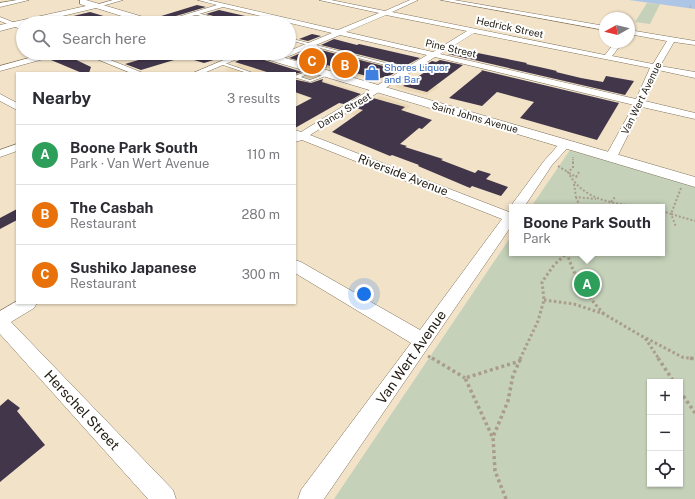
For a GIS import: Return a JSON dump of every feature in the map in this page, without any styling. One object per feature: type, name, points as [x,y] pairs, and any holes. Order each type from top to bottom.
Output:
[{"type":"main road","points":[[77,0],[130,16]]},
{"type":"main road","points":[[48,16],[92,5]]},
{"type":"main road","points":[[0,28],[12,25]]},
{"type":"main road","name":"Saint Johns Avenue","points":[[280,60],[695,182]]},
{"type":"street","points":[[0,5],[26,0]]},
{"type":"street","points":[[92,5],[107,0]]},
{"type":"street","points":[[92,5],[120,0]]},
{"type":"street","name":"Pine Street","points":[[201,0],[270,16]]},
{"type":"street","name":"Hedrick Street","points":[[322,0],[695,74]]},
{"type":"street","points":[[296,51],[415,0]]},
{"type":"street","points":[[444,0],[599,27]]},
{"type":"street","points":[[185,16],[236,2]]},
{"type":"street","points":[[0,19],[12,25]]},
{"type":"street","name":"Pine Street","points":[[296,22],[695,116]]},
{"type":"street","name":"Dancy Street","points":[[297,136],[378,89],[474,30]]},
{"type":"street","points":[[635,31],[695,43]]},
{"type":"street","name":"Van Wert Avenue","points":[[611,157],[639,104],[655,67],[672,39]]},
{"type":"street","points":[[607,57],[614,48]]},
{"type":"street","points":[[0,69],[31,60]]},
{"type":"street","points":[[104,60],[135,72]]},
{"type":"street","points":[[199,72],[229,60]]},
{"type":"street","points":[[0,97],[16,106]]},
{"type":"street","name":"Riverside Avenue","points":[[297,136],[509,212]]},
{"type":"street","points":[[0,146],[16,140]]},
{"type":"street","name":"Van Wert Avenue","points":[[519,204],[548,163],[565,144]]},
{"type":"street","points":[[0,154],[16,147]]},
{"type":"street","name":"Van Wert Avenue","points":[[310,499],[509,219]]},
{"type":"street","points":[[296,267],[419,345]]},
{"type":"street","points":[[0,321],[26,304]]},
{"type":"street","name":"Herschel Street","points":[[0,321],[164,499]]},
{"type":"lane","points":[[192,14],[198,16]]},
{"type":"lane","points":[[192,14],[200,16]]},
{"type":"lane","points":[[296,41],[408,70]]},
{"type":"lane","points":[[221,63],[248,72]]},
{"type":"lane","points":[[296,78],[313,70]]},
{"type":"lane","points":[[296,78],[310,81],[329,74]]},
{"type":"path","points":[[568,173],[572,168],[574,155]]},
{"type":"path","points":[[568,173],[576,176],[579,172]]},
{"type":"path","points":[[568,173],[574,184],[579,204]]},
{"type":"path","points":[[574,184],[588,194],[599,199]]},
{"type":"path","points":[[676,227],[671,214],[681,187]]},
{"type":"path","points":[[576,197],[599,199],[625,204]]},
{"type":"path","points":[[611,202],[615,197]]},
{"type":"path","points":[[665,212],[695,221]]},
{"type":"path","points":[[493,437],[508,401],[513,375],[538,321],[544,300],[542,282],[554,265],[564,256]]},
{"type":"path","points":[[568,256],[570,267],[582,290],[604,314]]},
{"type":"path","points":[[544,300],[574,304],[604,314],[645,338],[682,357],[695,359]]},
{"type":"path","points":[[645,338],[672,379]]},
{"type":"path","points":[[419,345],[466,378],[493,437],[495,471],[506,499]]},
{"type":"path","points":[[466,378],[520,361]]},
{"type":"path","points":[[683,395],[695,413]]},
{"type":"shaded area","points":[[315,46],[401,68],[378,82],[296,59],[296,54]]},
{"type":"shaded area","points":[[247,60],[258,60],[358,91],[333,106],[296,93],[296,72],[231,72],[224,70]]},
{"type":"shaded area","points":[[408,78],[439,87],[426,95],[395,87]]},
{"type":"shaded area","points":[[380,96],[411,106],[383,126],[351,114]]},
{"type":"green space","points":[[647,3],[660,4],[650,24],[635,22]]},
{"type":"green space","points":[[570,150],[695,185],[695,499],[334,499],[509,239],[509,256],[665,256],[665,204],[533,204]]},
{"type":"water","points":[[629,0],[695,0],[695,9]]},
{"type":"building","points":[[197,5],[206,7],[176,16],[161,16]]},
{"type":"building","points":[[219,10],[245,16],[213,16],[206,14]]},
{"type":"building","points":[[90,12],[104,16],[73,16]]},
{"type":"building","points":[[312,34],[321,36],[308,41],[299,39]]},
{"type":"building","points":[[334,39],[420,58],[405,66],[321,45]]},
{"type":"building","points":[[313,48],[399,70],[391,75],[377,79],[327,65],[326,68],[296,60],[296,55]]},
{"type":"building","points":[[458,49],[527,63],[526,64],[557,71],[556,72],[603,82],[606,76],[634,81],[625,95],[448,54]]},
{"type":"building","points":[[51,60],[76,60],[91,67],[89,72],[80,72]]},
{"type":"building","points":[[138,60],[174,60],[141,70],[125,64]]},
{"type":"building","points":[[194,60],[214,60],[204,63]]},
{"type":"building","points":[[239,60],[264,60],[302,72],[296,74],[296,72],[267,72],[235,62]]},
{"type":"building","points":[[440,60],[463,65],[427,92],[403,86],[430,69],[415,71],[432,61],[436,62]]},
{"type":"building","points":[[481,70],[619,103],[597,140],[520,118],[534,102],[497,92],[482,106],[449,98],[482,71]]},
{"type":"building","points":[[323,79],[322,82],[361,94],[344,104],[339,103],[296,127],[296,106],[312,98],[296,92],[296,80],[311,83]]},
{"type":"building","points":[[373,98],[405,107],[401,110],[432,120],[422,129],[419,128],[400,144],[443,159],[441,160],[475,173],[478,170],[491,174],[486,179],[508,187],[501,196],[472,186],[470,188],[418,166],[419,165],[392,155],[390,156],[332,132],[363,110],[356,108]]},
{"type":"building","points":[[16,210],[16,221],[0,229],[0,218]]},
{"type":"building","points":[[8,399],[20,408],[17,411],[45,445],[0,482],[0,406]]},
{"type":"place","name":"Sushiko Japanese","points":[[312,61]]},
{"type":"place","name":"The Casbah","points":[[345,65]]},
{"type":"place","name":"Shores Liquor and Bar","points":[[372,73]]},
{"type":"place","name":"Boone Park South","points":[[587,284]]}]
